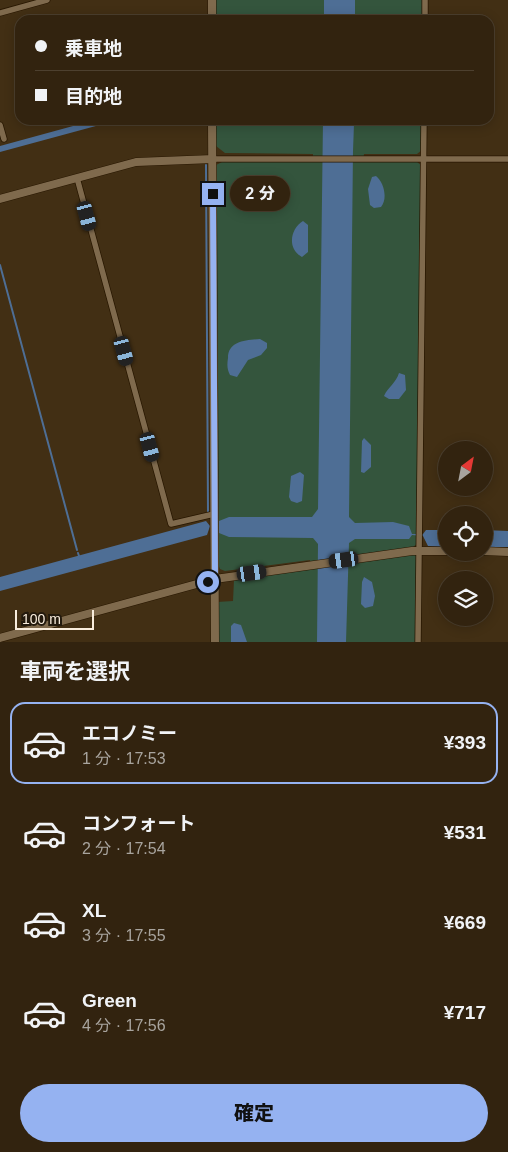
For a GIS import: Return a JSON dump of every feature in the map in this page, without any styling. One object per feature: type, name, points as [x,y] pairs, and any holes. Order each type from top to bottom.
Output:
[{"type":"street","points":[[0,13],[47,0]]},
{"type":"street","points":[[212,0],[212,15]]},
{"type":"street","points":[[425,15],[426,0]]},
{"type":"street","points":[[0,124],[4,139]]},
{"type":"street","points":[[212,125],[215,642]]},
{"type":"street","points":[[418,642],[424,125]]},
{"type":"street","points":[[0,198],[152,160],[310,158],[508,159]]},
{"type":"street","points":[[77,178],[171,524],[214,514]]},
{"type":"street","points":[[1,642],[0,638],[215,579],[419,550],[438,551]]},
{"type":"street","points":[[493,551],[508,552]]},
{"type":"green space","points":[[215,0],[424,0],[423,15],[215,15]]},
{"type":"green space","points":[[215,125],[422,125],[422,150],[417,154],[364,154],[363,161],[416,161],[422,166],[417,544],[413,547],[355,555],[354,561],[413,554],[417,556],[416,642],[218,642],[217,602],[233,601],[234,580],[311,569],[310,560],[225,571],[220,569],[218,564],[216,165],[222,162],[313,161],[313,154],[225,153],[216,146]]},
{"type":"water","points":[[324,0],[355,0],[355,15],[324,15]]},
{"type":"water","points":[[77,125],[100,125],[0,152],[0,146]]},
{"type":"water","points":[[323,125],[354,125],[349,517],[355,523],[393,522],[409,526],[412,534],[423,534],[426,530],[438,530],[438,547],[428,546],[423,536],[412,535],[409,539],[355,539],[349,543],[346,642],[317,642],[318,544],[313,538],[229,537],[219,533],[219,521],[229,517],[312,517],[318,509]]},
{"type":"water","points":[[376,176],[381,182],[385,195],[381,207],[374,208],[370,205],[368,189],[372,177]]},
{"type":"water","points":[[303,221],[308,225],[308,252],[302,257],[294,249],[292,239],[295,229]]},
{"type":"water","points":[[260,339],[267,343],[267,348],[261,355],[248,360],[237,377],[230,375],[227,363],[231,348],[239,342]]},
{"type":"water","points":[[399,373],[405,375],[406,390],[399,399],[389,399],[384,396]]},
{"type":"water","points":[[364,438],[371,445],[371,467],[364,473],[361,472],[362,441]]},
{"type":"water","points":[[300,472],[304,475],[302,501],[297,503],[291,501],[289,497],[291,476]]},
{"type":"water","points":[[206,521],[210,526],[207,535],[0,591],[0,577]]},
{"type":"water","points":[[493,530],[508,531],[508,547],[493,547]]},
{"type":"water","points":[[364,577],[372,582],[375,596],[373,606],[365,608],[361,604]]},
{"type":"water","points":[[234,623],[241,625],[247,642],[231,642],[231,626]]},
{"type":"waterway","points":[[206,165],[208,513]]},
{"type":"waterway","points":[[0,265],[77,550]]},
{"type":"route","points":[[208,582],[215,579],[213,194]]}]
